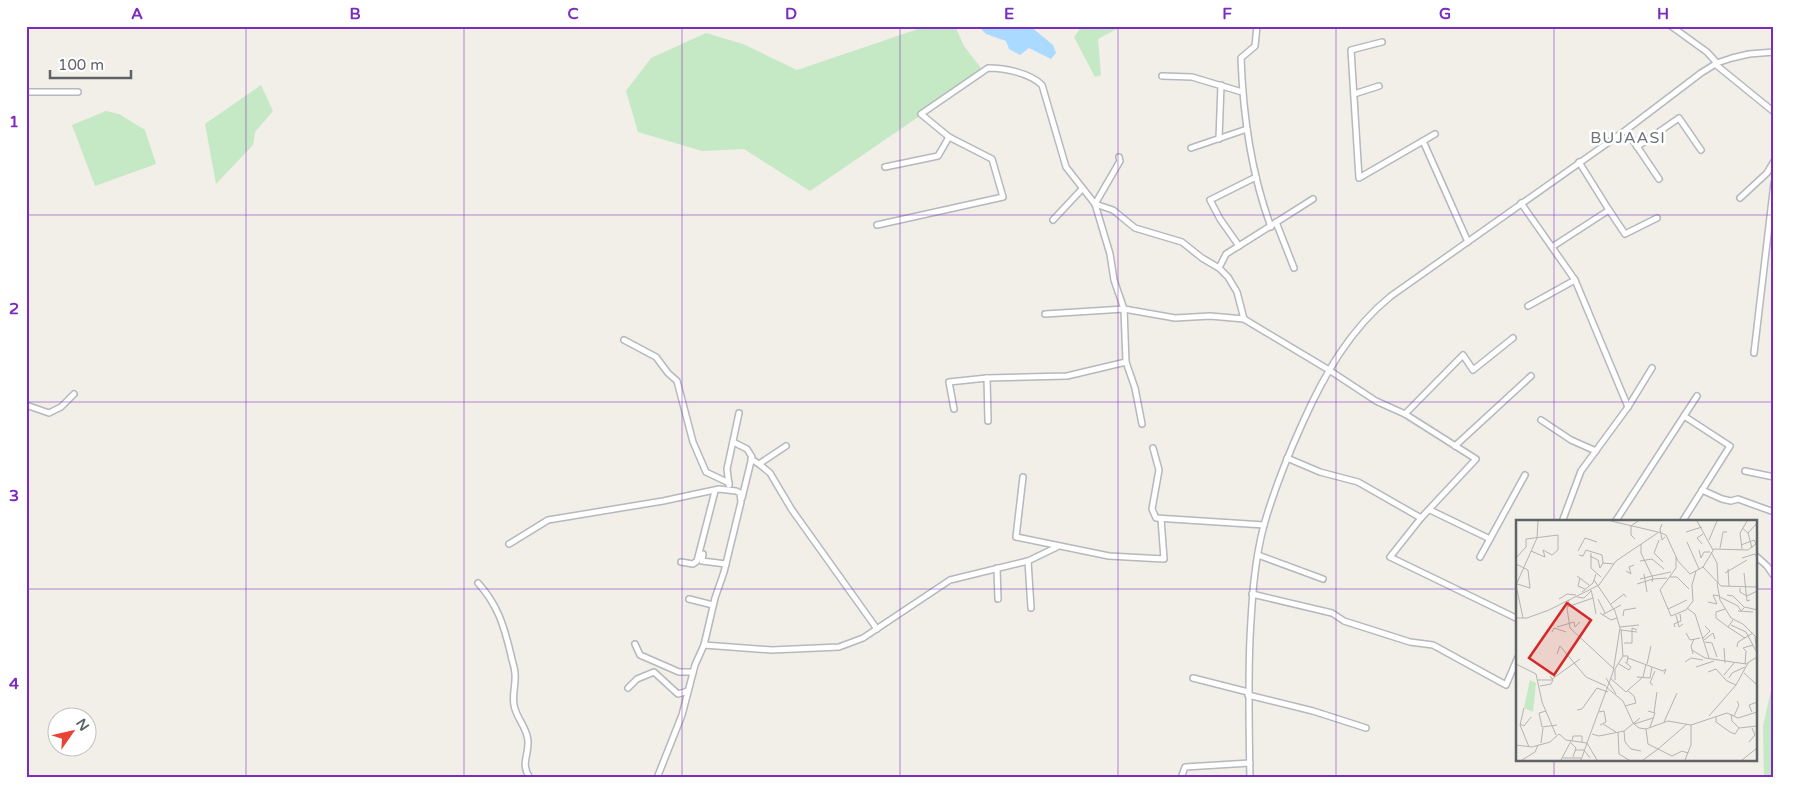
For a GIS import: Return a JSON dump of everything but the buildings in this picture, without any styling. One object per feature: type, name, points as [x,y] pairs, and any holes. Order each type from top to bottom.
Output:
[{"type":"street","points":[[1257,26],[1255,46],[1241,58],[1242,92],[1249,147],[1271,227]]},
{"type":"street","points":[[1671,26],[1707,52],[1716,64],[1774,112]]},
{"type":"street","points":[[1382,42],[1351,50],[1359,178],[1436,134]]},
{"type":"street","points":[[1250,778],[1248,694],[1252,594],[1264,525],[1287,458],[1311,403],[1329,370],[1352,335],[1380,305],[1626,130],[1701,73],[1716,64],[1748,54],[1774,52]]},
{"type":"street","points":[[877,225],[1003,197],[992,159],[949,137],[921,114],[988,68],[997,68],[1034,78],[1042,85],[1066,167],[1095,204],[1110,254],[1114,280],[1124,309],[1126,362],[1135,388],[1142,424]]},
{"type":"street","points":[[1162,76],[1192,77],[1242,92]]},
{"type":"street","points":[[1218,139],[1222,85]]},
{"type":"street","points":[[1354,94],[1379,86]]},
{"type":"street","points":[[26,92],[78,92]]},
{"type":"street","points":[[1637,147],[1678,118],[1701,150]]},
{"type":"street","points":[[1191,148],[1247,129]]},
{"type":"street","points":[[1626,130],[1659,179]]},
{"type":"street","points":[[885,168],[938,156],[949,137]]},
{"type":"street","points":[[1423,141],[1468,242]]},
{"type":"street","points":[[1095,204],[1120,162],[1118,156]]},
{"type":"street","points":[[1579,162],[1626,234],[1657,218]]},
{"type":"street","points":[[1740,198],[1767,173],[1774,162]]},
{"type":"street","points":[[1239,246],[1220,219],[1210,200],[1256,177]]},
{"type":"street","points":[[1754,353],[1774,183]]},
{"type":"street","points":[[1053,220],[1082,188]]},
{"type":"street","points":[[1219,268],[1226,254],[1313,199]]},
{"type":"street","points":[[1521,203],[1575,280],[1628,407]]},
{"type":"street","points":[[1095,204],[1113,210],[1135,228],[1182,242],[1202,258],[1219,268],[1228,277],[1237,292],[1244,319]]},
{"type":"street","points":[[1552,247],[1609,210]]},
{"type":"street","points":[[1276,222],[1294,268]]},
{"type":"street","points":[[1528,306],[1575,280]]},
{"type":"street","points":[[1045,314],[1124,309],[1175,318],[1210,316],[1244,319],[1329,370],[1376,401],[1405,414],[1476,459],[1422,518],[1390,558],[1516,618]]},
{"type":"street","points":[[1405,414],[1463,355],[1473,370],[1513,338]]},
{"type":"street","points":[[624,340],[656,357],[668,373],[677,381],[693,442],[706,472],[729,483]]},
{"type":"street","points":[[954,409],[949,382],[987,378],[1067,376],[1126,362]]},
{"type":"street","points":[[1563,520],[1581,471],[1628,407],[1652,368]]},
{"type":"street","points":[[1455,446],[1531,376]]},
{"type":"street","points":[[987,378],[988,421]]},
{"type":"street","points":[[26,405],[49,413],[61,407],[74,394]]},
{"type":"street","points":[[1616,520],[1697,396]]},
{"type":"street","points":[[730,490],[727,469],[739,413]]},
{"type":"street","points":[[1683,520],[1730,446],[1684,416]]},
{"type":"street","points":[[1541,420],[1571,440],[1596,452]]},
{"type":"street","points":[[657,778],[682,715],[693,672],[704,646],[751,459],[747,449],[733,442]]},
{"type":"street","points":[[759,464],[786,446]]},
{"type":"street","points":[[1153,448],[1159,470],[1152,509],[1156,518],[1264,525]]},
{"type":"street","points":[[1287,458],[1320,472],[1358,482],[1422,518]]},
{"type":"street","points":[[751,459],[770,473],[792,510],[877,629]]},
{"type":"street","points":[[1745,471],[1774,477]]},
{"type":"street","points":[[1480,557],[1525,475]]},
{"type":"street","points":[[1023,477],[1016,537],[1109,556],[1164,559],[1161,519]]},
{"type":"street","points":[[509,544],[548,520],[663,501],[700,492],[719,489],[736,491],[740,493],[741,502]]},
{"type":"street","points":[[1702,490],[1722,499],[1731,501],[1738,499],[1774,512]]},
{"type":"street","points":[[681,562],[693,564],[697,561],[715,491]]},
{"type":"street","points":[[1430,510],[1490,539]]},
{"type":"street","points":[[704,646],[772,650],[839,647],[863,638],[950,580],[1028,561],[1057,546]]},
{"type":"street","points":[[698,555],[703,554],[702,561],[726,564]]},
{"type":"street","points":[[1258,555],[1323,579]]},
{"type":"street","points":[[1758,558],[1774,576]]},
{"type":"street","points":[[1028,561],[1031,608]]},
{"type":"street","points":[[997,568],[998,598]]},
{"type":"street","points":[[478,582],[489,595],[501,618],[507,636],[515,674],[514,705],[527,731],[528,742],[525,772],[530,778]]},
{"type":"street","points":[[1252,594],[1332,614],[1344,621],[1410,642],[1433,645],[1506,685],[1516,662]]},
{"type":"street","points":[[689,598],[713,605]]},
{"type":"street","points":[[635,644],[640,655],[679,672],[693,672]]},
{"type":"street","points":[[628,688],[637,679],[654,672],[678,694],[688,691]]},
{"type":"street","points":[[1193,678],[1313,711],[1366,728]]},
{"type":"street","points":[[1181,778],[1185,768],[1250,763]]},
{"type":"green space","points":[[927,26],[955,26],[964,46],[984,72],[810,191],[744,149],[702,151],[638,132],[626,91],[651,58],[706,33],[743,44],[797,70]]},
{"type":"green space","points":[[1082,26],[1122,26],[1098,39],[1101,75],[1095,77],[1074,37]]},
{"type":"green space","points":[[261,85],[273,111],[255,132],[253,145],[216,184],[205,124]]},
{"type":"green space","points":[[106,111],[119,114],[145,130],[156,164],[95,186],[72,125]]},
{"type":"green space","points":[[1774,677],[1774,778],[1764,778],[1763,726]]},
{"type":"water","points":[[978,26],[1030,26],[1053,45],[1056,53],[1051,59],[1029,48],[1020,55],[1009,49],[1006,41],[986,34]]},
{"type":"district","name":"BUJAASI","points":[[1628,137]]}]
